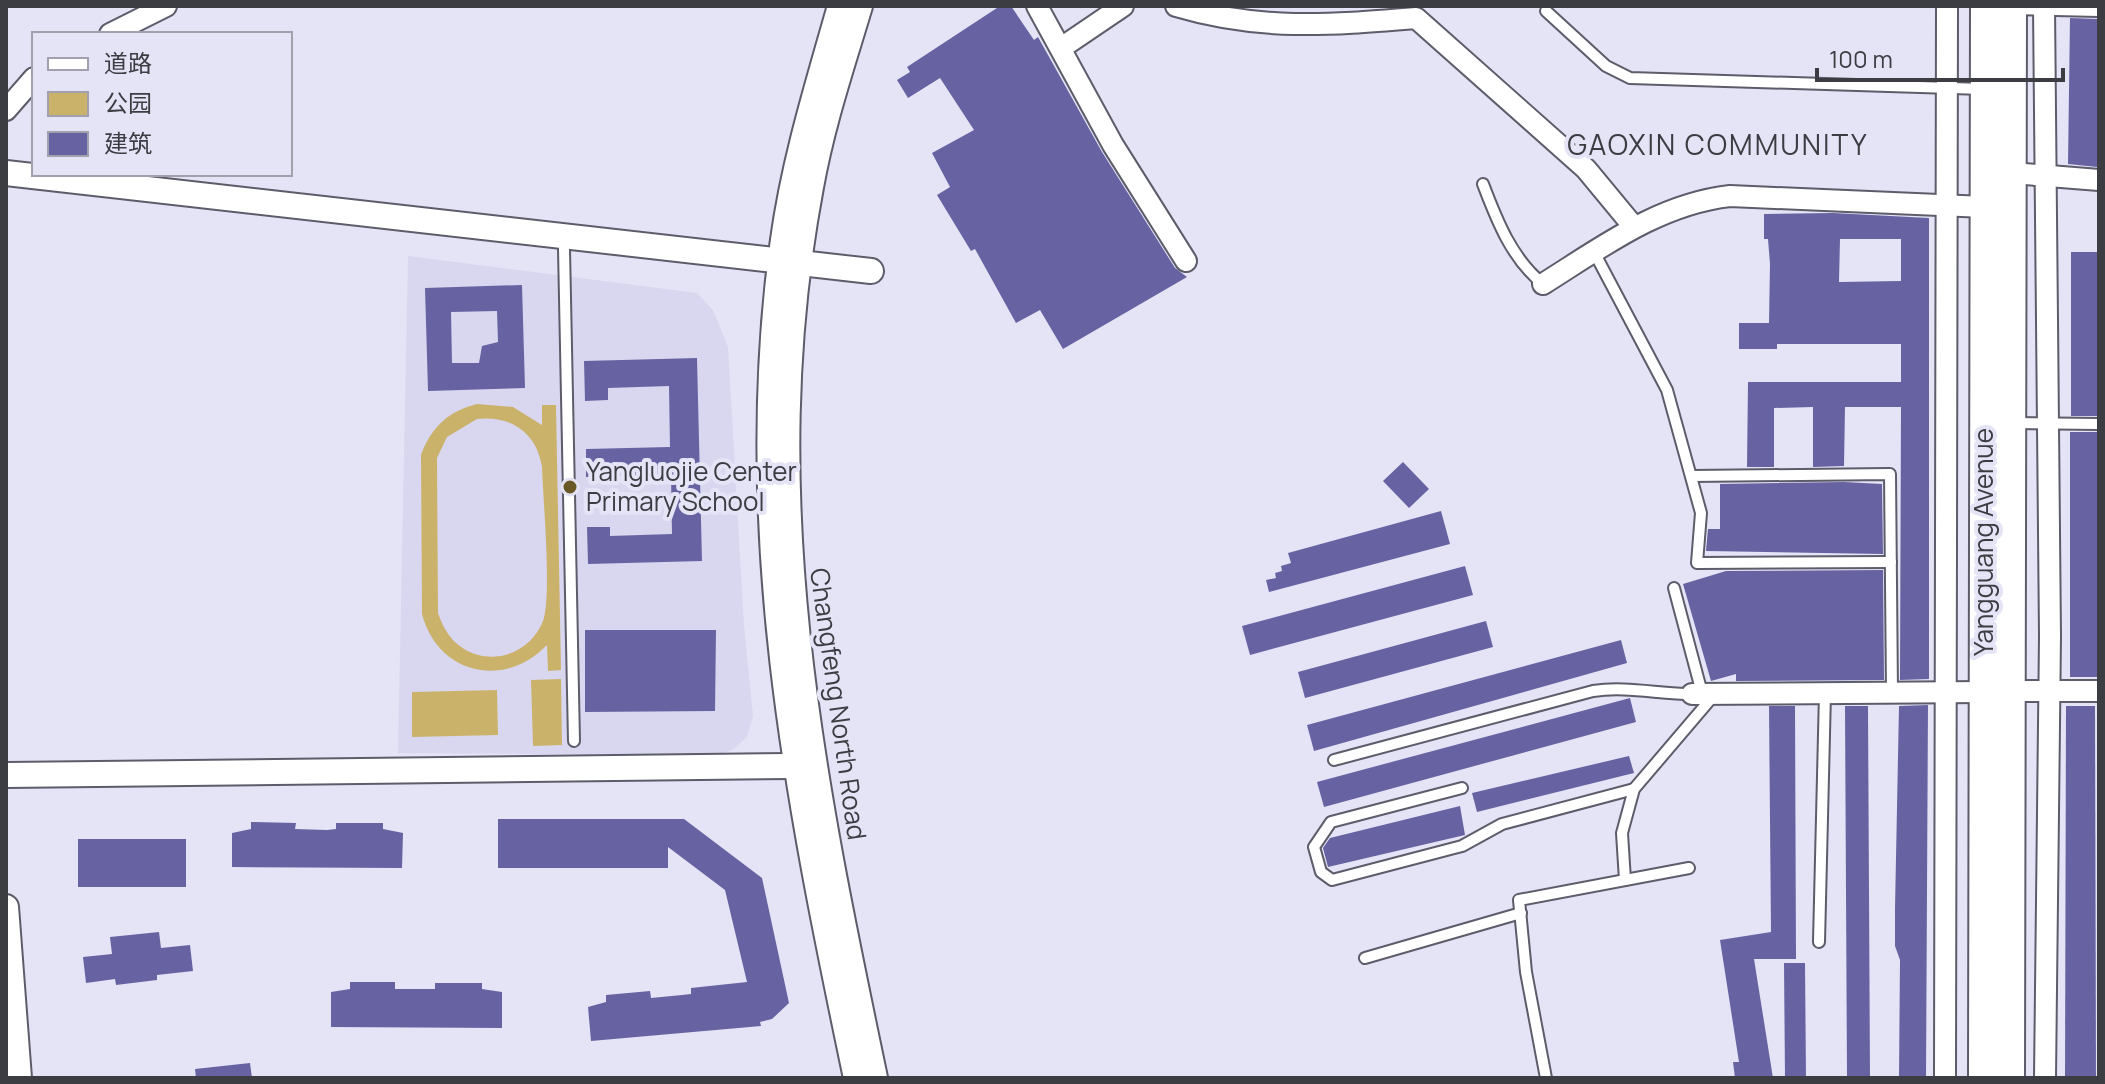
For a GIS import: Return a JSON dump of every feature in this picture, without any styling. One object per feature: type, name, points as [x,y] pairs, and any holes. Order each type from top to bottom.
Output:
[{"type":"main road","name":"Yangguang Avenue","points":[[2003,7],[1985,89],[1985,207],[2010,1078]]},
{"type":"main road","name":"Yangguang Avenue","points":[[1983,1078],[2011,423],[2012,173],[2003,7]]},
{"type":"street","points":[[114,32],[166,6]]},
{"type":"street","name":"Changfeng North Road","points":[[840,6],[804,129],[789,268],[787,417],[794,616],[816,786],[875,1078]]},
{"type":"street","name":"Changfeng North Road","points":[[856,1078],[794,766],[775,617],[768,484],[770,371],[789,268],[822,133],[860,6]]},
{"type":"street","points":[[1037,6],[1113,145],[1186,261]]},
{"type":"street","points":[[1061,48],[1123,6]]},
{"type":"street","points":[[1176,6],[1227,20],[1273,25],[1420,12],[1586,169],[1634,227]]},
{"type":"street","points":[[1945,1078],[1947,6]]},
{"type":"street","points":[[2044,8],[2049,691],[2045,1078]]},
{"type":"street","points":[[6,110],[32,80]]},
{"type":"street","points":[[6,173],[870,278]]},
{"type":"street","points":[[2012,173],[2099,180]]},
{"type":"street","points":[[6,185],[564,249],[789,268]]},
{"type":"street","points":[[1543,284],[1634,227],[1690,203],[1730,196],[1985,207]]},
{"type":"street","points":[[1703,693],[2099,691]]},
{"type":"street","points":[[6,775],[794,766]]},
{"type":"street","points":[[6,907],[19,1078]]},
{"type":"lane","points":[[2003,7],[2099,11]]},
{"type":"lane","points":[[1546,11],[1606,66],[1630,78],[1985,89]]},
{"type":"lane","points":[[1483,184],[1513,250],[1527,271],[1543,284]]},
{"type":"lane","points":[[564,249],[574,741]]},
{"type":"lane","points":[[1594,252],[1667,390],[1701,513],[1697,563],[1891,562]]},
{"type":"lane","points":[[2011,423],[2099,424]]},
{"type":"lane","points":[[1692,476],[1890,474],[1892,693]]},
{"type":"lane","points":[[1674,588],[1703,693]]},
{"type":"lane","points":[[1334,760],[1593,691],[1625,688],[1650,694],[1703,693]]},
{"type":"lane","points":[[1625,880],[1622,833],[1634,789],[1703,693]]},
{"type":"lane","points":[[1819,942],[1825,693]]},
{"type":"lane","points":[[1462,788],[1331,822],[1314,847],[1321,872],[1332,880],[1462,846],[1502,824],[1634,789]]},
{"type":"lane","points":[[1546,1078],[1526,972],[1519,900],[1689,868]]},
{"type":"lane","points":[[1365,958],[1521,913]]},
{"type":"shaded area","name":"Yangluojie Center Primary School","points":[[408,256],[697,293],[713,310],[728,347],[744,626],[753,716],[747,737],[734,749],[718,755],[398,753]]},
{"type":"green space","points":[[477,404],[513,407],[542,425],[542,405],[556,405],[561,670],[548,671],[547,645],[530,659],[512,667],[493,671],[475,669],[442,651],[430,635],[422,614],[421,455],[430,436],[442,422],[458,411]],"holes":[[[477,419],[511,423],[520,429],[535,445],[539,455],[547,570],[546,609],[538,630],[517,650],[488,657],[458,645],[444,628],[438,613],[437,458],[447,437]]]},
{"type":"green space","points":[[561,679],[562,745],[533,746],[531,680]]},
{"type":"green space","points":[[497,690],[498,735],[412,737],[412,692]]},
{"type":"building","points":[[1000,6],[1011,6],[1034,40],[1038,37],[1102,152],[1175,268],[1187,277],[1063,349],[1040,310],[1016,323],[975,249],[971,251],[937,195],[950,187],[932,153],[974,130],[940,78],[908,98],[897,80],[910,72],[907,67]]},
{"type":"building","points":[[2070,18],[2099,19],[2097,167],[2068,164]]},
{"type":"building","points":[[1833,213],[1929,218],[1929,679],[1900,680],[1901,407],[1845,407],[1844,466],[1813,467],[1813,407],[1774,408],[1774,467],[1747,467],[1748,382],[1901,382],[1901,344],[1777,344],[1777,349],[1739,349],[1739,323],[1769,323],[1770,264],[1768,239],[1764,239],[1764,214]],"holes":[[[1840,239],[1901,239],[1901,281],[1839,282]]]},
{"type":"building","points":[[2071,252],[2099,252],[2099,416],[2071,416]]},
{"type":"building","points":[[522,285],[525,388],[428,391],[425,288]],"holes":[[[497,311],[498,342],[482,346],[479,363],[452,363],[451,312]]]},
{"type":"building","points":[[697,358],[702,561],[588,564],[587,527],[610,527],[610,536],[672,534],[671,475],[586,477],[586,449],[670,447],[669,386],[608,388],[608,400],[585,401],[584,361]]},
{"type":"building","points":[[2070,432],[2099,432],[2099,677],[2070,677]]},
{"type":"building","points":[[1403,462],[1429,489],[1409,508],[1383,481]]},
{"type":"building","points":[[1720,484],[1882,484],[1883,554],[1706,551],[1708,529],[1720,529]]},
{"type":"building","points":[[1441,511],[1450,544],[1269,592],[1266,580],[1276,578],[1275,573],[1282,571],[1281,566],[1291,563],[1288,553]]},
{"type":"building","points":[[1465,566],[1473,595],[1250,655],[1242,626]]},
{"type":"building","points":[[1883,570],[1884,680],[1736,681],[1736,674],[1711,681],[1683,584],[1726,571]]},
{"type":"building","points":[[1486,621],[1493,647],[1305,698],[1298,672]]},
{"type":"building","points":[[585,630],[716,630],[715,711],[585,712]]},
{"type":"building","points":[[1621,640],[1627,663],[1314,751],[1307,725]]},
{"type":"building","points":[[1630,698],[1636,722],[1324,807],[1317,782]]},
{"type":"building","points":[[1928,705],[1926,1078],[1899,1078],[1900,960],[1895,946],[1895,908],[1899,706]]},
{"type":"building","points":[[1769,706],[1795,706],[1796,959],[1754,959],[1773,1078],[1735,1078],[1733,1062],[1739,1062],[1720,940],[1771,932]]},
{"type":"building","points":[[1845,706],[1868,706],[1870,1078],[1847,1078]]},
{"type":"building","points":[[2066,706],[2095,706],[2096,1078],[2065,1078]]},
{"type":"building","points":[[1629,756],[1634,773],[1477,812],[1472,793]]},
{"type":"building","points":[[1460,806],[1465,835],[1328,867],[1323,848],[1330,838]]},
{"type":"building","points":[[498,819],[684,819],[762,878],[789,1003],[772,1019],[760,1022],[761,1026],[591,1041],[588,1007],[606,1002],[606,995],[650,991],[651,998],[691,994],[691,988],[747,982],[725,890],[668,847],[668,868],[498,868]]},
{"type":"building","points":[[251,822],[296,823],[295,829],[327,830],[336,829],[336,823],[383,823],[383,829],[403,833],[402,868],[232,867],[232,833],[251,829]]},
{"type":"building","points":[[78,839],[186,839],[186,887],[78,887]]},
{"type":"building","points":[[159,932],[161,948],[190,945],[193,971],[157,975],[157,980],[116,985],[115,979],[86,983],[83,957],[112,954],[110,937]]},
{"type":"building","points":[[1784,963],[1805,963],[1806,1078],[1785,1078]]},
{"type":"building","points":[[350,982],[395,982],[395,989],[435,989],[435,983],[482,983],[482,989],[502,992],[502,1028],[331,1027],[331,992],[350,989]]},
{"type":"building","points":[[250,1063],[252,1078],[196,1078],[195,1069]]},
{"type":"place","name":"Yangluojie Center Primary School","points":[[570,487]]},
{"type":"district","name":"GAOXIN COMMUNITY","points":[[1718,145]]}]
